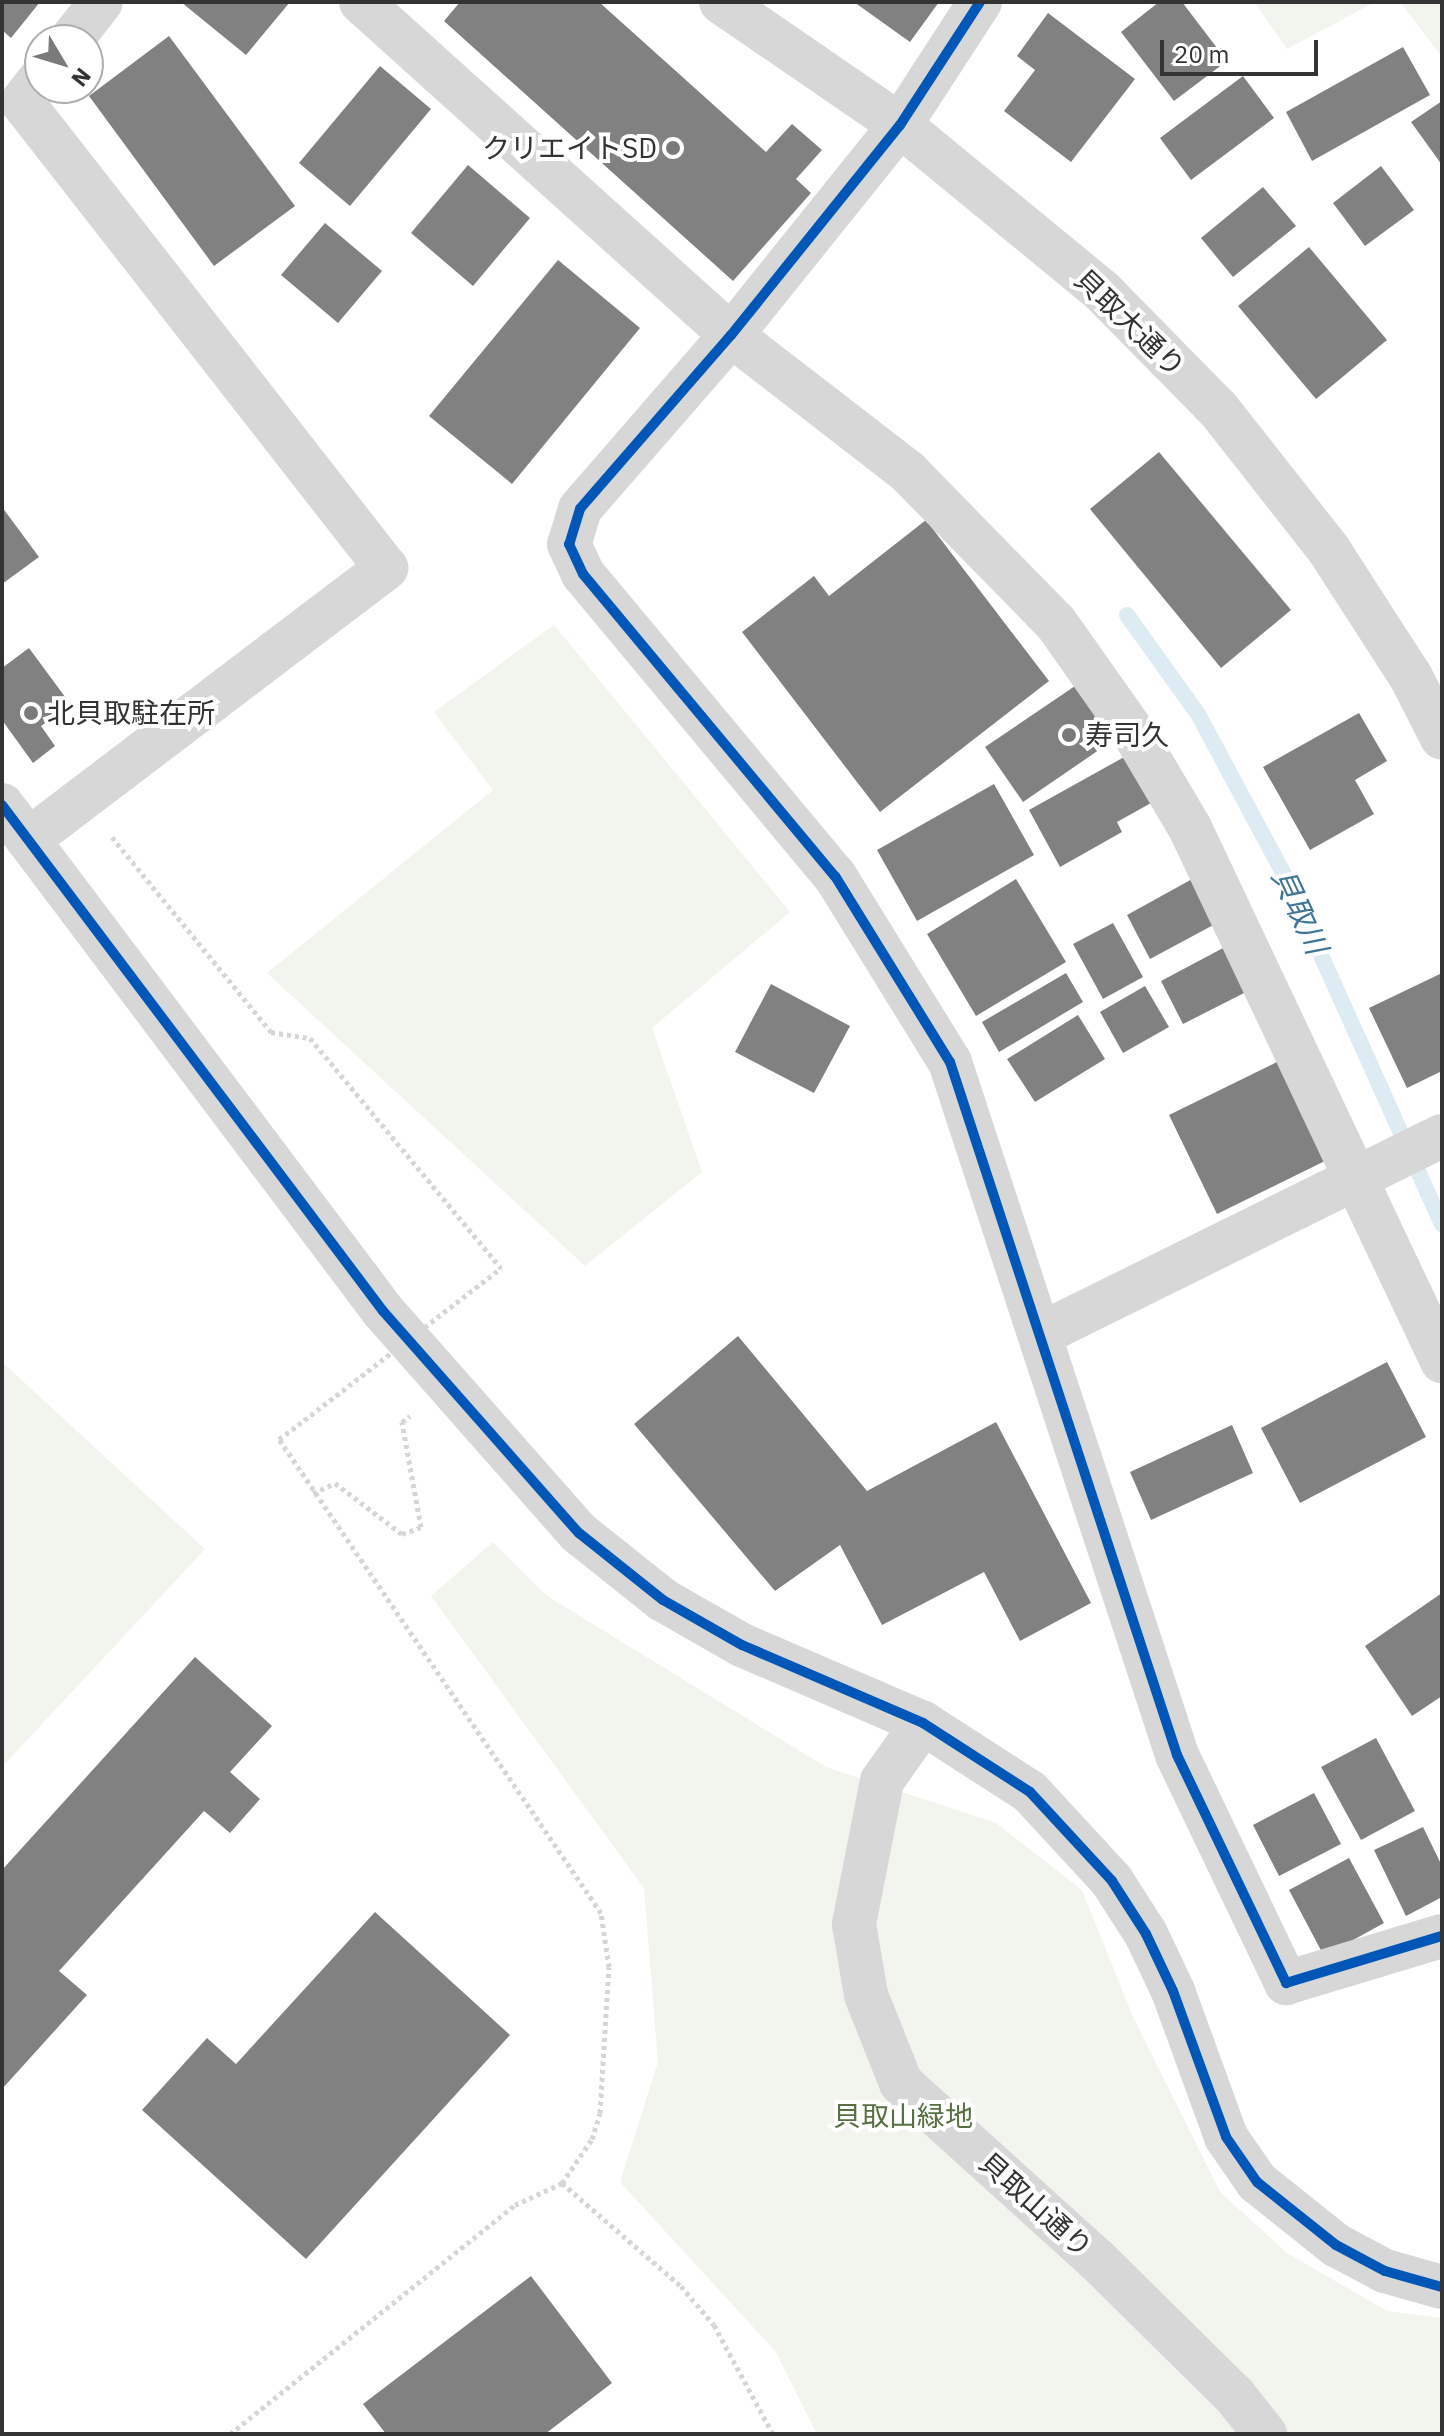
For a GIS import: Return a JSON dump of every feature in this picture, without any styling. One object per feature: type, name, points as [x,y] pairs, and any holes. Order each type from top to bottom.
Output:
[{"type":"street","points":[[84,24],[101,2]]},
{"type":"street","points":[[361,2],[731,335],[908,472],[1056,623],[1135,735],[1190,828],[1367,1173],[1442,1361]]},
{"type":"street","name":"貝取大通り","points":[[721,2],[900,125],[1102,291],[1219,410],[1329,550],[1411,677],[1442,738]]},
{"type":"street","points":[[980,2],[900,125],[731,335],[580,509],[569,544],[583,574],[835,876],[950,1062],[1177,1755],[1286,1983],[1442,1936]]},
{"type":"street","points":[[21,103],[386,568],[27,840]]},
{"type":"street","points":[[2,805],[383,1311],[579,1533],[663,1600],[742,1645],[923,1723],[1030,1792],[1112,1881],[1146,1934],[1173,1991],[1226,2137],[1257,2182],[1336,2245],[1385,2271],[1442,2287]]},
{"type":"street","points":[[1041,1334],[1441,1136]]},
{"type":"street","name":"貝取山通り","points":[[923,1723],[882,1781],[854,1924],[866,1995],[901,2083],[1097,2260],[1234,2395],[1265,2434]]},
{"type":"path","points":[[27,840],[79,850],[110,834],[271,1032],[310,1038],[501,1268],[279,1439],[601,1913],[609,1967],[600,2113],[592,2139],[562,2183],[515,2205],[230,2434]]},
{"type":"path","points":[[313,1493],[335,1483],[402,1534],[421,1527],[402,1422],[411,1416]]},
{"type":"path","points":[[562,2183],[681,2286],[714,2325],[773,2434]]},
{"type":"green space","points":[[1254,2],[1375,2],[1287,49]]},
{"type":"green space","points":[[1400,2],[1442,2],[1442,57]]},
{"type":"green space","points":[[554,625],[790,912],[652,1028],[702,1172],[585,1266],[267,973],[493,790],[434,712]]},
{"type":"green space","points":[[2,1362],[205,1549],[2,1767]]},
{"type":"green space","name":"貝取山緑地","points":[[493,1542],[547,1596],[826,1767],[996,1823],[1082,1890],[1133,2017],[1220,2192],[1287,2253],[1387,2311],[1442,2318],[1442,2434],[817,2434],[776,2352],[620,2182],[658,2062],[644,1888],[431,1596]]},
{"type":"building","points":[[2,2],[40,2],[11,38],[2,30]]},
{"type":"building","points":[[181,2],[290,2],[246,55]]},
{"type":"building","points":[[460,2],[599,2],[766,152],[792,124],[822,150],[796,179],[811,193],[733,281],[444,21]]},
{"type":"building","points":[[854,2],[939,2],[910,42]]},
{"type":"building","points":[[1159,2],[1182,2],[1227,61],[1174,101],[1121,32]]},
{"type":"building","points":[[1048,13],[1135,79],[1071,162],[1004,111],[1035,70],[1017,56]]},
{"type":"building","points":[[169,36],[295,206],[214,266],[95,104],[104,104],[104,85]]},
{"type":"building","points":[[1403,47],[1430,95],[1312,161],[1286,112]]},
{"type":"building","points":[[380,66],[431,109],[350,206],[299,163]]},
{"type":"building","points":[[1243,76],[1274,118],[1191,180],[1160,138]]},
{"type":"building","points":[[1442,101],[1442,165],[1411,122]]},
{"type":"building","points":[[468,165],[530,218],[473,286],[411,233]]},
{"type":"building","points":[[1381,166],[1414,210],[1365,246],[1333,203]]},
{"type":"building","points":[[1263,187],[1296,226],[1233,277],[1201,238]]},
{"type":"building","points":[[325,223],[382,271],[338,323],[281,275]]},
{"type":"building","points":[[1309,247],[1387,340],[1316,399],[1238,306]]},
{"type":"building","points":[[558,260],[640,328],[512,484],[429,416]]},
{"type":"building","points":[[1159,452],[1291,610],[1221,668],[1090,509]]},
{"type":"building","points":[[2,507],[39,557],[2,584]]},
{"type":"building","points":[[926,520],[1049,681],[880,812],[742,632],[814,576],[829,596]]},
{"type":"building","name":"北貝取駐在所","points":[[29,648],[71,705],[41,726],[55,746],[33,763],[2,720],[2,668]]},
{"type":"building","points":[[1075,686],[1112,741],[1023,802],[985,747]]},
{"type":"building","points":[[1359,713],[1387,761],[1355,780],[1374,814],[1310,850],[1263,767]]},
{"type":"building","points":[[1126,756],[1151,803],[1117,822],[1122,832],[1060,867],[1029,810]]},
{"type":"building","points":[[994,784],[1034,855],[917,921],[877,850]]},
{"type":"building","points":[[1194,878],[1217,923],[1150,959],[1127,915]]},
{"type":"building","points":[[1016,879],[1066,962],[976,1016],[927,934]]},
{"type":"building","points":[[1113,923],[1143,977],[1103,999],[1073,944]]},
{"type":"building","points":[[1225,947],[1248,991],[1183,1024],[1161,981]]},
{"type":"building","points":[[1066,973],[1083,1002],[999,1052],[982,1022]]},
{"type":"building","points":[[1442,973],[1442,1071],[1407,1088],[1369,1008]]},
{"type":"building","points":[[771,984],[850,1026],[814,1093],[735,1052]]},
{"type":"building","points":[[1145,986],[1169,1027],[1123,1053],[1100,1012]]},
{"type":"building","points":[[1078,1015],[1105,1059],[1035,1102],[1007,1059]]},
{"type":"building","points":[[1281,1060],[1329,1159],[1217,1214],[1169,1115]]},
{"type":"building","points":[[738,1336],[867,1491],[996,1422],[1091,1603],[1020,1641],[984,1572],[882,1625],[840,1545],[775,1591],[634,1424]]},
{"type":"building","points":[[1387,1362],[1426,1437],[1300,1503],[1261,1428]]},
{"type":"building","points":[[1232,1425],[1253,1473],[1151,1520],[1130,1472]]},
{"type":"building","points":[[1442,1593],[1442,1696],[1412,1716],[1365,1646]]},
{"type":"building","points":[[195,1657],[272,1726],[230,1772],[260,1799],[230,1833],[204,1811],[59,1971],[87,1995],[2,2089],[2,1870]]},
{"type":"building","points":[[1376,1738],[1415,1811],[1361,1840],[1321,1767]]},
{"type":"building","points":[[1314,1793],[1341,1844],[1279,1876],[1253,1825]]},
{"type":"building","points":[[1423,1827],[1442,1866],[1442,1897],[1406,1916],[1374,1850]]},
{"type":"building","points":[[1349,1858],[1384,1923],[1324,1956],[1289,1890]]},
{"type":"building","points":[[375,1912],[510,2035],[306,2259],[142,2110],[207,2038],[236,2064]]},
{"type":"building","points":[[531,2276],[612,2383],[545,2434],[386,2434],[363,2404]]},
{"type":"waterway","name":"貝取川","points":[[1127,615],[1198,714],[1289,884],[1442,1224]]},
{"type":"cycle path","points":[[980,2],[900,125],[731,335],[580,509],[569,544],[583,574],[835,876],[950,1062],[1177,1755],[1286,1983],[1442,1936]]},
{"type":"cycle path","points":[[2,805],[383,1311],[579,1533],[663,1600],[742,1645],[923,1723],[1030,1792],[1112,1881],[1146,1934],[1173,1991],[1226,2137],[1257,2182],[1336,2245],[1385,2271],[1442,2287]]},
{"type":"place","name":"クリエイトSD","points":[[673,148]]},
{"type":"place","name":"北貝取駐在所","points":[[31,713]]},
{"type":"place","name":"寿司久","points":[[1069,735]]}]
